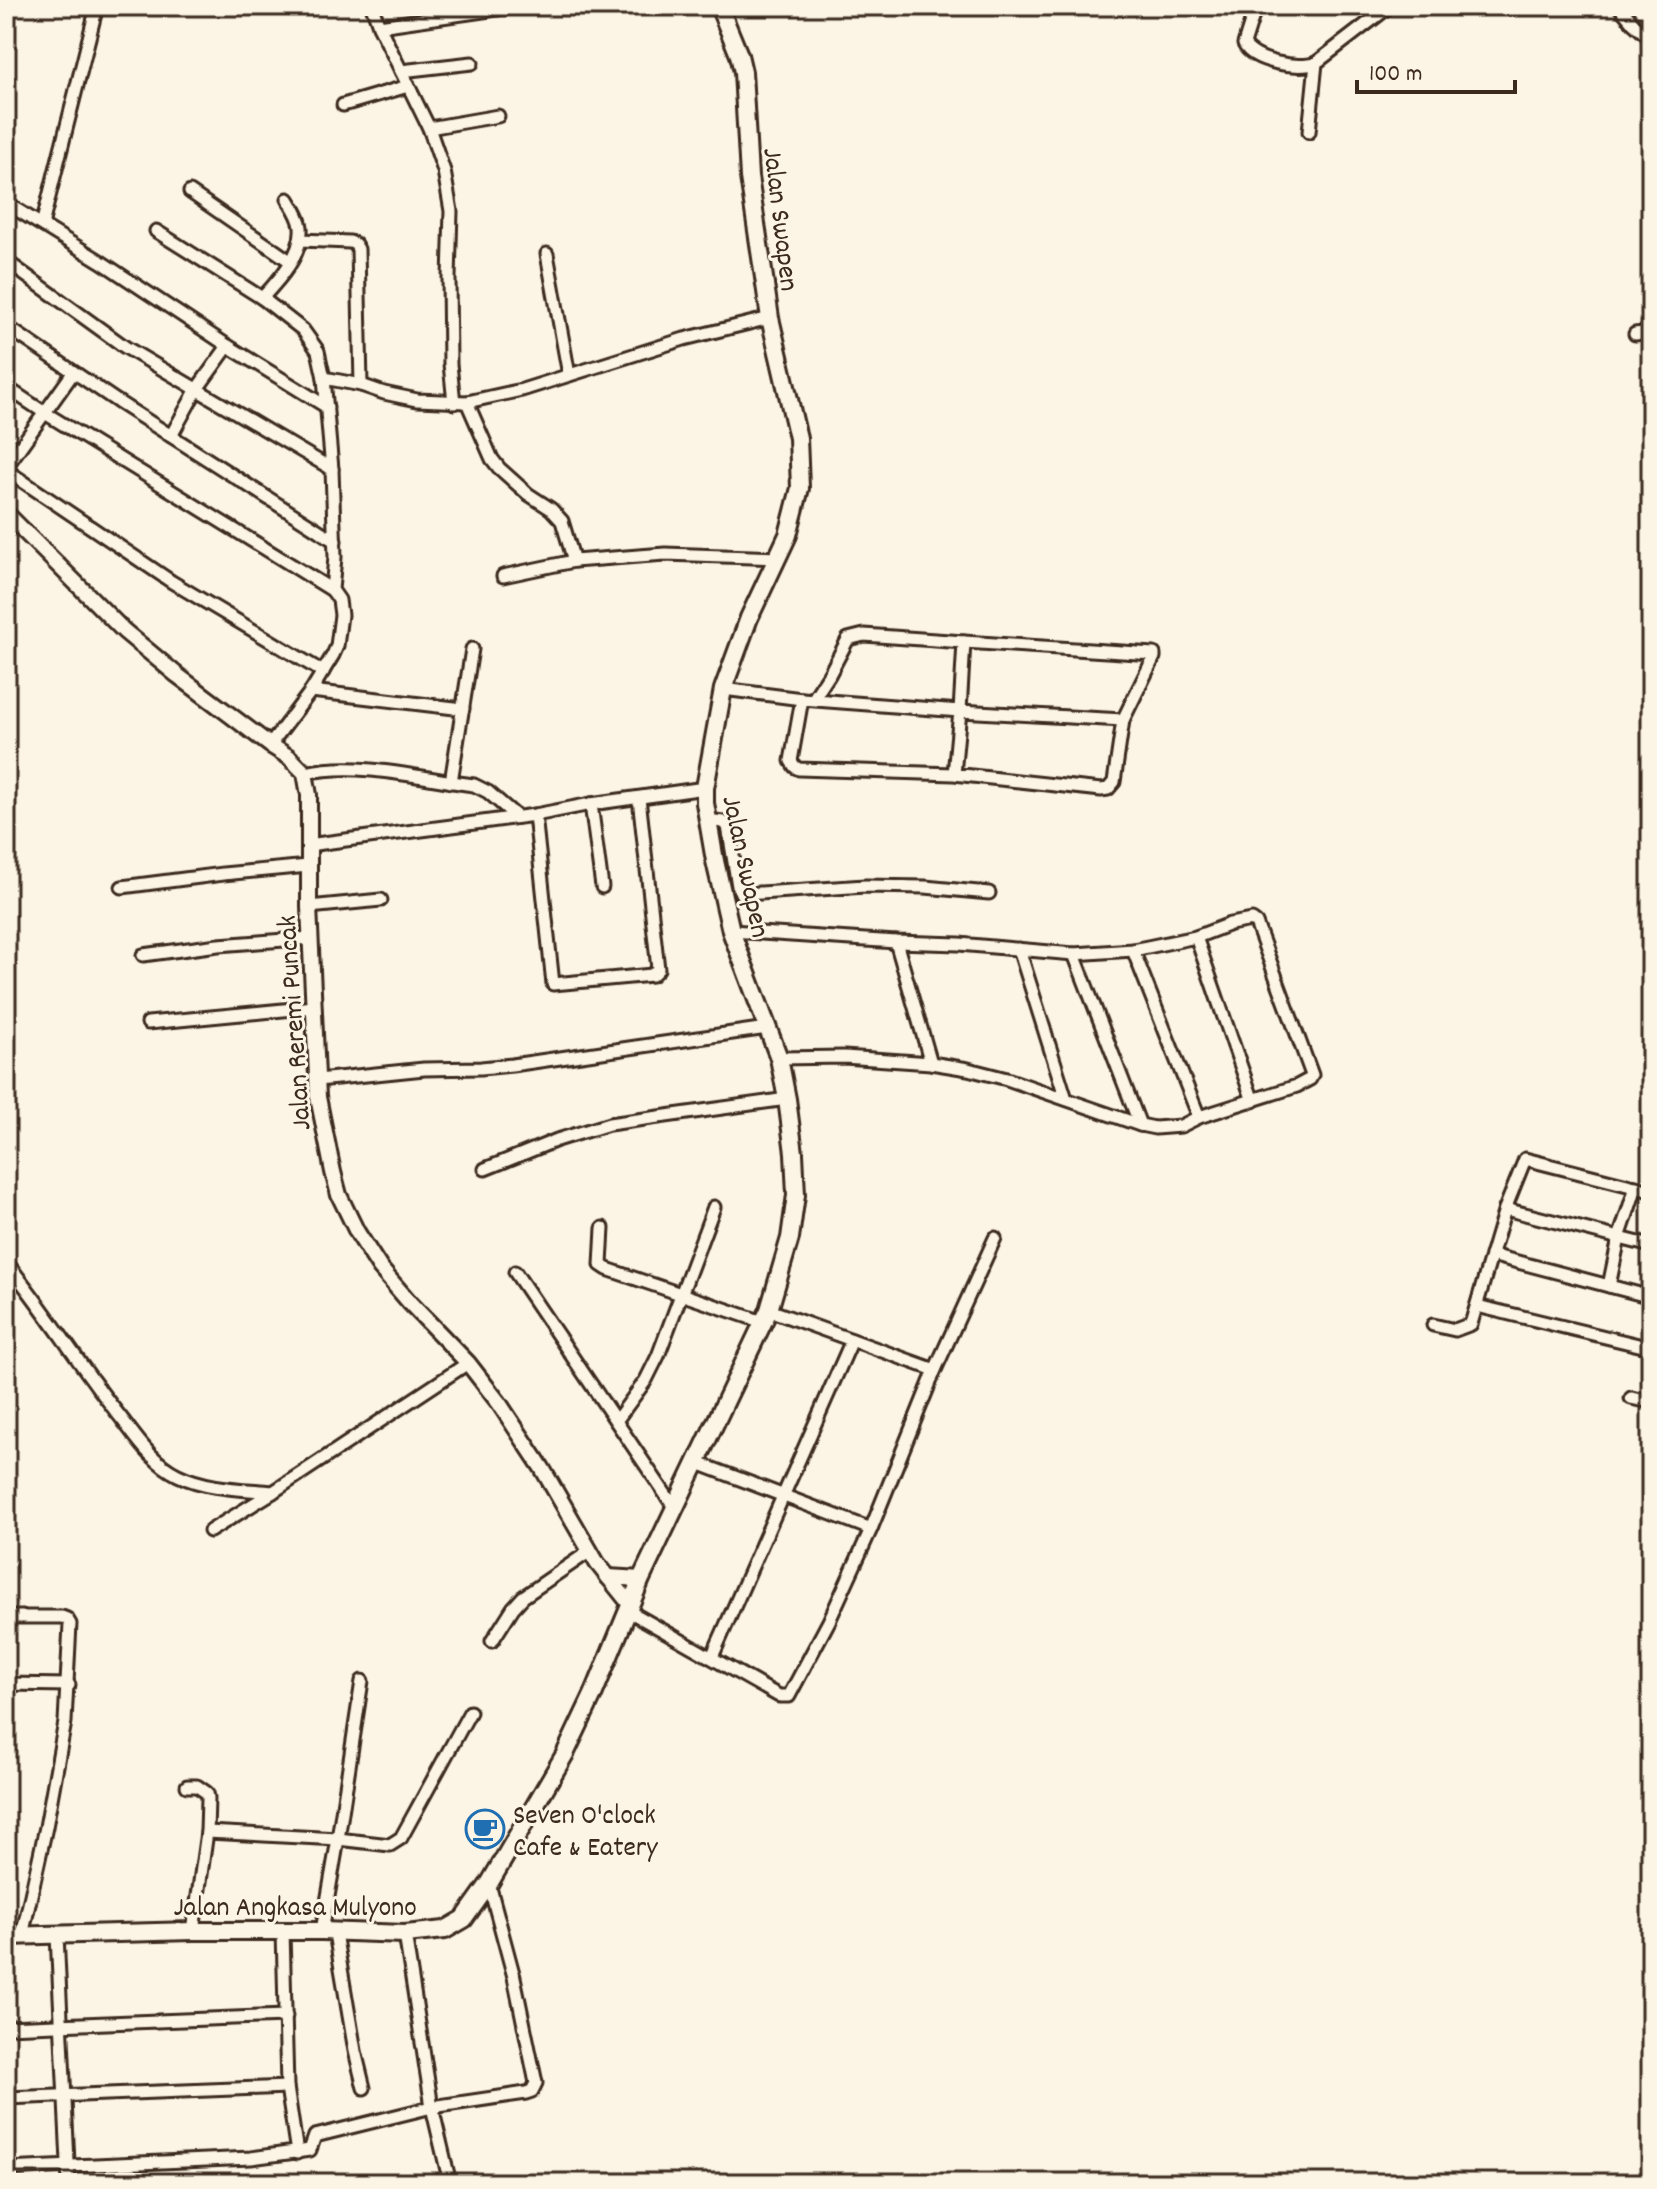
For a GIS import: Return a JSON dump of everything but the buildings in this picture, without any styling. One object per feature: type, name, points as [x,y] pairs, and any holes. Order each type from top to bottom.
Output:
[{"type":"main road","name":"Jalan Swapen","points":[[641,1579],[766,1316],[790,1238],[796,1195],[795,1163],[779,1058],[731,931],[707,820],[705,788],[723,689],[749,618],[779,558],[795,515],[800,488],[798,438],[770,318],[749,177],[743,72],[719,6]]},
{"type":"main road","points":[[629,1607],[641,1579]]},
{"type":"main road","name":"Jalan Angkasa Mulyono","points":[[14,1936],[193,1931],[405,1934],[445,1930],[457,1924],[471,1913],[565,1754],[629,1607]]},
{"type":"street","points":[[42,225],[97,6]]},
{"type":"street","points":[[372,6],[429,128],[444,171],[451,211],[450,364],[461,402],[499,468],[562,521],[574,561]]},
{"type":"street","points":[[379,26],[519,6]]},
{"type":"street","points":[[1256,6],[1244,44],[1248,51],[1274,62],[1302,67],[1316,63],[1390,6]]},
{"type":"street","points":[[1619,6],[1651,39]]},
{"type":"street","points":[[401,71],[472,63]]},
{"type":"street","points":[[1309,132],[1316,63]]},
{"type":"street","points":[[343,105],[408,86]]},
{"type":"street","points":[[429,128],[498,116]]},
{"type":"street","points":[[190,192],[290,261]]},
{"type":"street","points":[[262,298],[277,282],[300,240],[299,218],[288,199]]},
{"type":"street","points":[[6,203],[327,407]]},
{"type":"street","points":[[156,231],[262,298],[311,339],[318,351],[324,378],[332,469],[335,541],[332,590]]},
{"type":"street","points":[[300,240],[350,242],[358,249],[361,385]]},
{"type":"street","points":[[547,254],[569,375]]},
{"type":"street","points":[[6,261],[125,347],[332,469]]},
{"type":"street","points":[[324,378],[417,400],[461,402],[522,390],[684,339],[770,318]]},
{"type":"street","points":[[6,326],[73,373],[335,541]]},
{"type":"street","points":[[1635,334],[1651,332]]},
{"type":"street","points":[[171,436],[197,389],[228,346]]},
{"type":"street","points":[[73,373],[6,468],[172,582],[323,672]]},
{"type":"street","points":[[6,387],[332,590],[341,607],[337,646],[311,691],[270,745]]},
{"type":"street","points":[[6,513],[124,631],[177,675],[289,757],[305,773],[348,768],[481,787],[517,817]]},
{"type":"street","points":[[503,576],[574,561],[665,554],[779,558]]},
{"type":"street","points":[[853,636],[964,642],[1154,654],[1123,720],[1116,775],[1108,789],[954,774],[795,767],[791,761],[808,698],[829,675],[844,644],[853,636]]},
{"type":"street","points":[[954,774],[964,642]]},
{"type":"street","points":[[451,782],[472,649]]},
{"type":"street","points":[[723,689],[960,711],[1123,720]]},
{"type":"street","points":[[311,691],[463,709]]},
{"type":"street","name":"Jalan Reremi Puncak","points":[[305,773],[309,795],[309,907],[318,1097],[339,1195],[357,1232],[380,1268],[468,1363],[499,1403],[542,1468],[590,1551],[629,1607]]},
{"type":"street","points":[[308,845],[535,815],[705,788]]},
{"type":"street","points":[[535,815],[553,984],[652,975],[658,969],[639,798]]},
{"type":"street","points":[[591,804],[602,887]]},
{"type":"street","points":[[707,820],[728,826],[741,893],[865,886],[989,893]]},
{"type":"street","points":[[122,887],[308,866]]},
{"type":"street","points":[[309,907],[381,900]]},
{"type":"street","points":[[731,931],[1074,954],[1133,950],[1196,937],[1230,924],[1252,920],[1256,923],[1311,1069],[1311,1077],[1306,1082],[1199,1117],[1181,1126],[1155,1128],[968,1069],[931,1063],[844,1057],[779,1058]]},
{"type":"street","points":[[1196,937],[1253,1101]]},
{"type":"street","points":[[143,955],[311,938]]},
{"type":"street","points":[[896,942],[931,1063]]},
{"type":"street","points":[[1019,949],[1066,1099]]},
{"type":"street","points":[[1133,950],[1199,1117]]},
{"type":"street","points":[[1074,954],[1140,1125]]},
{"type":"street","points":[[148,1023],[314,1007]]},
{"type":"street","points":[[318,1080],[424,1069],[512,1065],[767,1028]]},
{"type":"street","points":[[485,1169],[557,1140],[609,1124],[787,1099]]},
{"type":"street","points":[[1433,1325],[1455,1330],[1471,1324],[1505,1209],[1525,1159],[1651,1191]]},
{"type":"street","points":[[1609,1286],[1619,1238],[1636,1187]]},
{"type":"street","points":[[616,1421],[646,1380],[658,1356],[714,1207]]},
{"type":"street","points":[[1505,1209],[1651,1246]]},
{"type":"street","points":[[603,1228],[603,1267],[682,1294],[852,1340],[935,1370]]},
{"type":"street","points":[[629,1607],[779,1696],[789,1696],[829,1621],[871,1529],[935,1370],[995,1238]]},
{"type":"street","points":[[1491,1255],[1651,1297]]},
{"type":"street","points":[[6,1262],[108,1402],[157,1461],[177,1475],[194,1481],[217,1487],[273,1492]]},
{"type":"street","points":[[515,1272],[674,1507]]},
{"type":"street","points":[[1477,1306],[1651,1348]]},
{"type":"street","points":[[712,1657],[852,1340]]},
{"type":"street","points":[[210,1531],[468,1363]]},
{"type":"street","points":[[1631,1398],[1651,1402]]},
{"type":"street","points":[[695,1462],[871,1529]]},
{"type":"street","points":[[492,1641],[523,1597],[590,1551]]},
{"type":"street","points":[[608,1577],[641,1579]]},
{"type":"street","points":[[6,1617],[62,1617],[70,1621],[65,1722],[49,1812],[14,1936]]},
{"type":"street","points":[[362,1681],[338,1839],[328,1932],[364,2088]]},
{"type":"street","points":[[6,1684],[69,1685]]},
{"type":"street","points":[[207,1832],[390,1845],[401,1838],[470,1712]]},
{"type":"street","points":[[187,1786],[197,1786],[207,1793],[207,1832],[193,1931]]},
{"type":"street","points":[[6,2169],[251,2158],[297,2153],[310,2150],[315,2136],[432,2107],[526,2093],[535,2087],[514,1977],[489,1884]]},
{"type":"street","points":[[283,1931],[287,2087],[297,2153]]},
{"type":"street","points":[[405,1934],[432,2107],[450,2183]]},
{"type":"street","points":[[57,1935],[69,2183]]},
{"type":"street","points":[[6,2027],[286,2016]]},
{"type":"street","points":[[6,2098],[287,2087]]},
{"type":"place","name":"Seven O'clock Cafe & Eatery","points":[[485,1829]]}]
